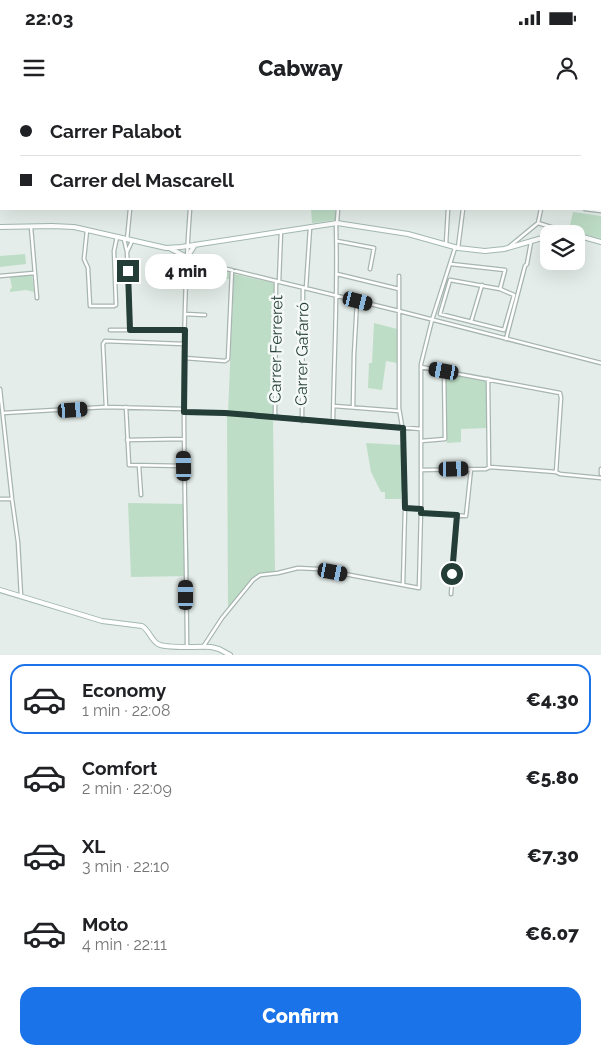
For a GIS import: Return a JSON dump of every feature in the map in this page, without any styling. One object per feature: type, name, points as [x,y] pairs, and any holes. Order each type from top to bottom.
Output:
[{"type":"main road","points":[[166,248],[337,223],[408,234],[457,247],[488,251],[509,248],[540,238]]},
{"type":"main road","points":[[0,227],[63,226],[175,250],[187,258],[195,244]]},
{"type":"main road","points":[[585,238],[601,242]]},
{"type":"main road","points":[[0,590],[21,598],[102,621],[140,626],[159,644],[219,649],[230,655]]},
{"type":"street","points":[[130,210],[127,252],[130,330]]},
{"type":"street","points":[[187,646],[184,344],[190,210]]},
{"type":"street","points":[[333,422],[338,210]]},
{"type":"street","points":[[446,244],[448,210]]},
{"type":"street","points":[[203,647],[222,618],[253,580],[259,576],[298,568],[308,568],[420,588],[421,367],[432,320],[457,247],[463,210]]},
{"type":"street","points":[[509,248],[538,223],[541,210]]},
{"type":"street","points":[[538,223],[544,225]]},
{"type":"street","points":[[31,226],[37,298]]},
{"type":"street","name":"Carrer Gafarró","points":[[302,420],[304,288],[310,226]]},
{"type":"street","points":[[87,230],[84,259],[88,268],[89,304],[91,306],[114,306],[116,304],[114,251],[117,237]]},
{"type":"street","name":"Carrer Ferreret","points":[[275,418],[281,230]]},
{"type":"street","points":[[127,252],[128,240]]},
{"type":"street","points":[[337,240],[374,248],[370,268]]},
{"type":"street","points":[[506,339],[527,264],[531,241]]},
{"type":"street","points":[[187,258],[601,363]]},
{"type":"street","points":[[451,264],[505,270],[500,290]]},
{"type":"street","points":[[184,358],[225,361],[228,358],[232,270]]},
{"type":"street","points":[[0,276],[34,273]]},
{"type":"street","points":[[337,274],[399,289]]},
{"type":"street","points":[[399,276],[399,411],[403,428],[405,508],[403,585]]},
{"type":"street","points":[[450,280],[500,290],[514,294],[505,329],[471,322],[440,314],[439,312],[450,280]]},
{"type":"street","points":[[471,322],[482,285]]},
{"type":"street","points":[[353,407],[358,301]]},
{"type":"street","points":[[185,314],[205,315]]},
{"type":"street","points":[[110,330],[185,330]]},
{"type":"street","points":[[106,407],[103,342],[184,344]]},
{"type":"street","points":[[421,367],[561,394],[556,472]]},
{"type":"street","points":[[421,441],[444,441],[446,439],[444,371]]},
{"type":"street","points":[[488,379],[489,468]]},
{"type":"street","points":[[0,389],[18,542],[21,598]]},
{"type":"street","points":[[333,406],[399,411]]},
{"type":"street","points":[[3,413],[126,407],[421,429]]},
{"type":"street","points":[[126,407],[128,464],[131,466],[184,466]]},
{"type":"street","points":[[127,440],[184,439]]},
{"type":"street","points":[[139,466],[141,495]]},
{"type":"street","points":[[421,470],[489,468],[556,472],[601,478]]},
{"type":"street","points":[[405,508],[466,516],[468,514],[471,469]]},
{"type":"street","points":[[601,469],[601,474]]},
{"type":"street","points":[[0,499],[12,499]]},
{"type":"street","points":[[451,594],[457,515]]},
{"type":"green space","points":[[311,210],[338,210],[335,220],[312,223]]},
{"type":"green space","points":[[573,212],[601,216],[601,239],[585,234],[585,225],[570,225]]},
{"type":"green space","points":[[25,254],[26,264],[0,267],[0,256]]},
{"type":"green space","points":[[189,263],[229,272],[230,279],[188,276]]},
{"type":"green space","points":[[32,274],[34,292],[26,290],[10,292],[12,288],[10,277]]},
{"type":"green space","points":[[234,274],[274,283],[273,416],[228,413]]},
{"type":"green space","points":[[374,323],[397,329],[397,363],[386,361],[382,390],[368,388],[369,363],[372,363]]},
{"type":"green space","points":[[446,374],[485,381],[486,383],[486,428],[461,429],[461,442],[447,443]]},
{"type":"green space","points":[[227,414],[273,419],[275,573],[262,573],[255,576],[228,609]]},
{"type":"green space","points":[[366,443],[402,445],[403,492],[401,492],[401,499],[385,499],[385,492],[381,492],[371,472]]},
{"type":"green space","points":[[128,503],[187,504],[189,576],[131,577]]},
{"type":"route","points":[[128,271],[130,330],[185,330],[184,412],[225,413],[403,428],[405,508],[421,509],[421,513],[457,515],[452,574]]}]
